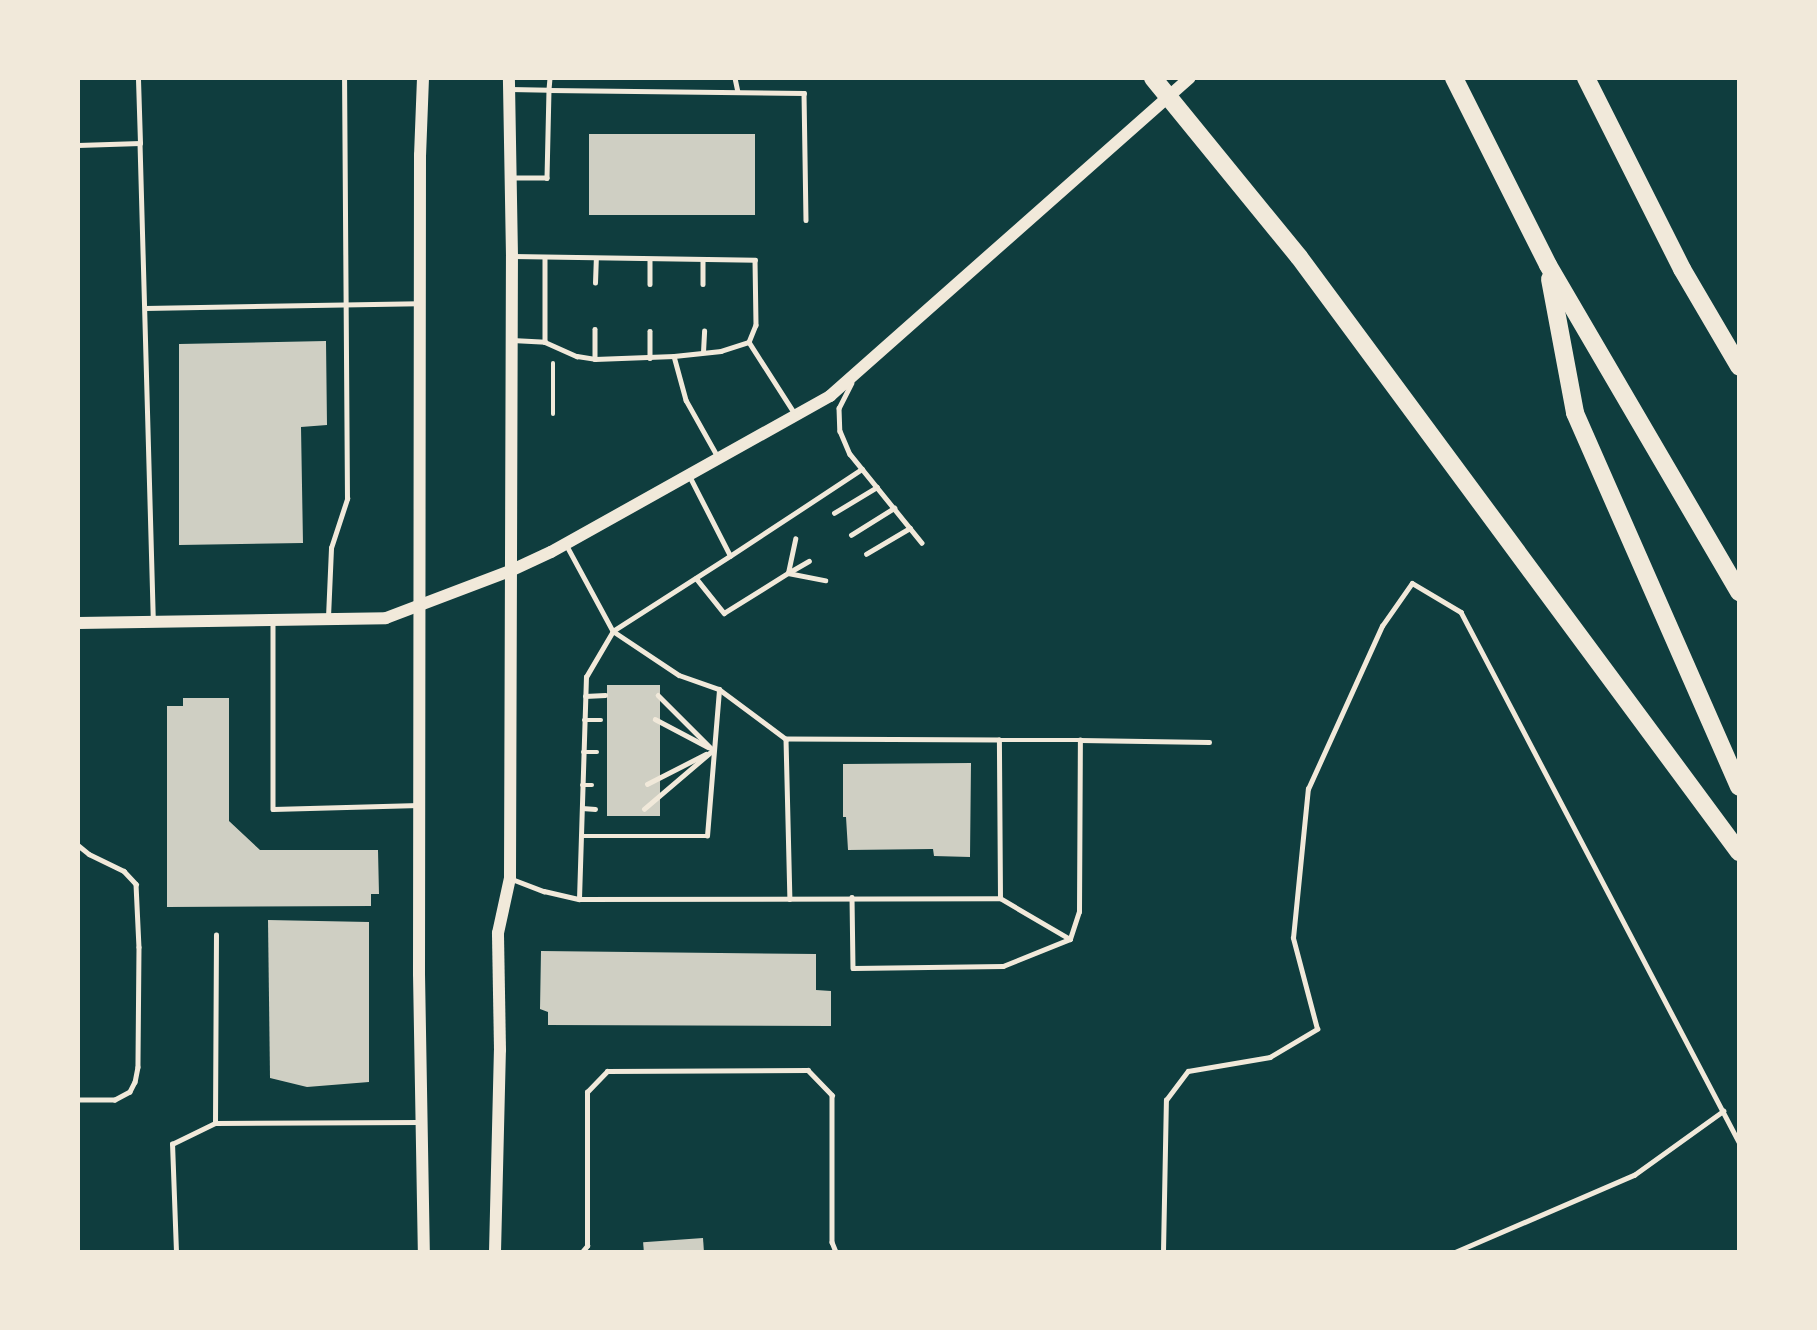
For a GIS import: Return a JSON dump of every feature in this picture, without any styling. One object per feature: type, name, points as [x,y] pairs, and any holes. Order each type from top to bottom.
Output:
[{"type":"highway","points":[[1153,78],[1299,257],[1739,852]]},
{"type":"highway","points":[[1454,78],[1548,265],[1739,592]]},
{"type":"highway","points":[[1587,78],[1682,269],[1739,366]]},
{"type":"highway","points":[[1548,265],[1575,413],[1739,787]]},
{"type":"main road","points":[[423,78],[420,155],[419,805],[424,1252]]},
{"type":"main road","points":[[78,623],[386,618],[510,571],[566,544],[830,396],[1189,78]]},
{"type":"main road","points":[[495,1252],[500,1050],[498,933],[510,878],[512,256],[509,84]]},
{"type":"lane","points":[[138,78],[153,622]]},
{"type":"lane","points":[[328,620],[331,548],[347,499],[345,78]]},
{"type":"lane","points":[[510,178],[548,178],[550,78]]},
{"type":"lane","points":[[735,78],[738,92]]},
{"type":"lane","points":[[509,84],[549,90],[804,93],[806,220]]},
{"type":"lane","points":[[78,145],[140,143]]},
{"type":"lane","points":[[511,340],[545,342],[577,356],[595,359],[650,358],[721,351],[749,342],[756,325],[755,260],[512,256]]},
{"type":"lane","points":[[545,258],[545,342]]},
{"type":"lane","points":[[596,259],[596,283]]},
{"type":"lane","points":[[650,259],[650,284]]},
{"type":"lane","points":[[703,260],[703,284]]},
{"type":"lane","points":[[145,308],[345,306],[420,302]]},
{"type":"lane","points":[[595,329],[595,359]]},
{"type":"lane","points":[[650,331],[650,358]]},
{"type":"lane","points":[[703,352],[704,331]]},
{"type":"lane","points":[[749,342],[797,416]]},
{"type":"lane","points":[[674,356],[688,397],[686,400],[720,459]]},
{"type":"lane","points":[[857,372],[839,408],[840,431],[850,454],[922,543]]},
{"type":"lane","points":[[579,899],[586,677],[613,631],[862,469]]},
{"type":"lane","points":[[689,476],[730,556]]},
{"type":"lane","points":[[834,513],[877,487]]},
{"type":"lane","points":[[851,535],[894,508]]},
{"type":"lane","points":[[866,554],[910,528]]},
{"type":"lane","points":[[788,573],[795,539]]},
{"type":"lane","points":[[566,544],[613,631],[679,675],[719,689],[786,739],[1209,742]]},
{"type":"lane","points":[[696,578],[723,613],[809,561]]},
{"type":"lane","points":[[788,573],[825,580]]},
{"type":"lane","points":[[1163,1252],[1166,1100],[1188,1071],[1270,1058],[1317,1029],[1293,938],[1308,789],[1382,626],[1412,583],[1461,612],[1739,1142]]},
{"type":"lane","points":[[273,621],[273,809],[419,805]]},
{"type":"lane","points":[[581,836],[707,836],[719,689]]},
{"type":"lane","points":[[585,696],[605,695]]},
{"type":"lane","points":[[658,695],[713,750]]},
{"type":"lane","points":[[655,719],[713,750]]},
{"type":"lane","points":[[584,720],[602,720]]},
{"type":"lane","points":[[786,739],[790,899]]},
{"type":"lane","points":[[999,740],[1000,898]]},
{"type":"lane","points":[[1070,939],[1078,912],[1080,740]]},
{"type":"lane","points":[[647,784],[713,750]]},
{"type":"lane","points":[[644,809],[713,750]]},
{"type":"lane","points":[[584,752],[597,752]]},
{"type":"lane","points":[[582,785],[592,785]]},
{"type":"lane","points":[[582,808],[595,809]]},
{"type":"lane","points":[[78,845],[89,854],[124,871],[136,884],[139,947],[138,1067],[135,1082],[130,1092],[114,1100],[78,1101]]},
{"type":"lane","points":[[510,878],[544,891],[579,899],[1000,898],[1070,939]]},
{"type":"lane","points":[[852,897],[853,968],[1003,966],[1070,939]]},
{"type":"lane","points":[[215,1123],[216,935]]},
{"type":"lane","points":[[582,1252],[587,1246],[587,1092],[608,1071],[798,1070],[808,1070],[832,1095],[832,1242],[836,1252]]},
{"type":"lane","points":[[1455,1252],[1634,1175],[1723,1111]]},
{"type":"lane","points":[[176,1252],[172,1144],[215,1123],[421,1122]]},
{"type":"path","points":[[550,355],[553,363],[553,414]]},
{"type":"building","points":[[589,134],[755,134],[755,215],[589,215]]},
{"type":"building","points":[[326,341],[327,425],[301,427],[303,543],[179,545],[179,344]]},
{"type":"building","points":[[607,685],[660,685],[660,816],[607,816]]},
{"type":"building","points":[[183,698],[229,698],[229,821],[260,850],[378,850],[379,894],[371,894],[371,906],[167,907],[167,706],[183,706]]},
{"type":"building","points":[[971,763],[970,857],[934,856],[933,849],[848,850],[846,817],[843,817],[843,764]]},
{"type":"building","points":[[268,920],[369,922],[369,1082],[307,1087],[270,1078]]},
{"type":"building","points":[[541,951],[816,954],[816,990],[831,991],[831,1026],[548,1025],[548,1012],[540,1009]]},
{"type":"building","points":[[703,1238],[704,1252],[644,1252],[643,1242]]}]
